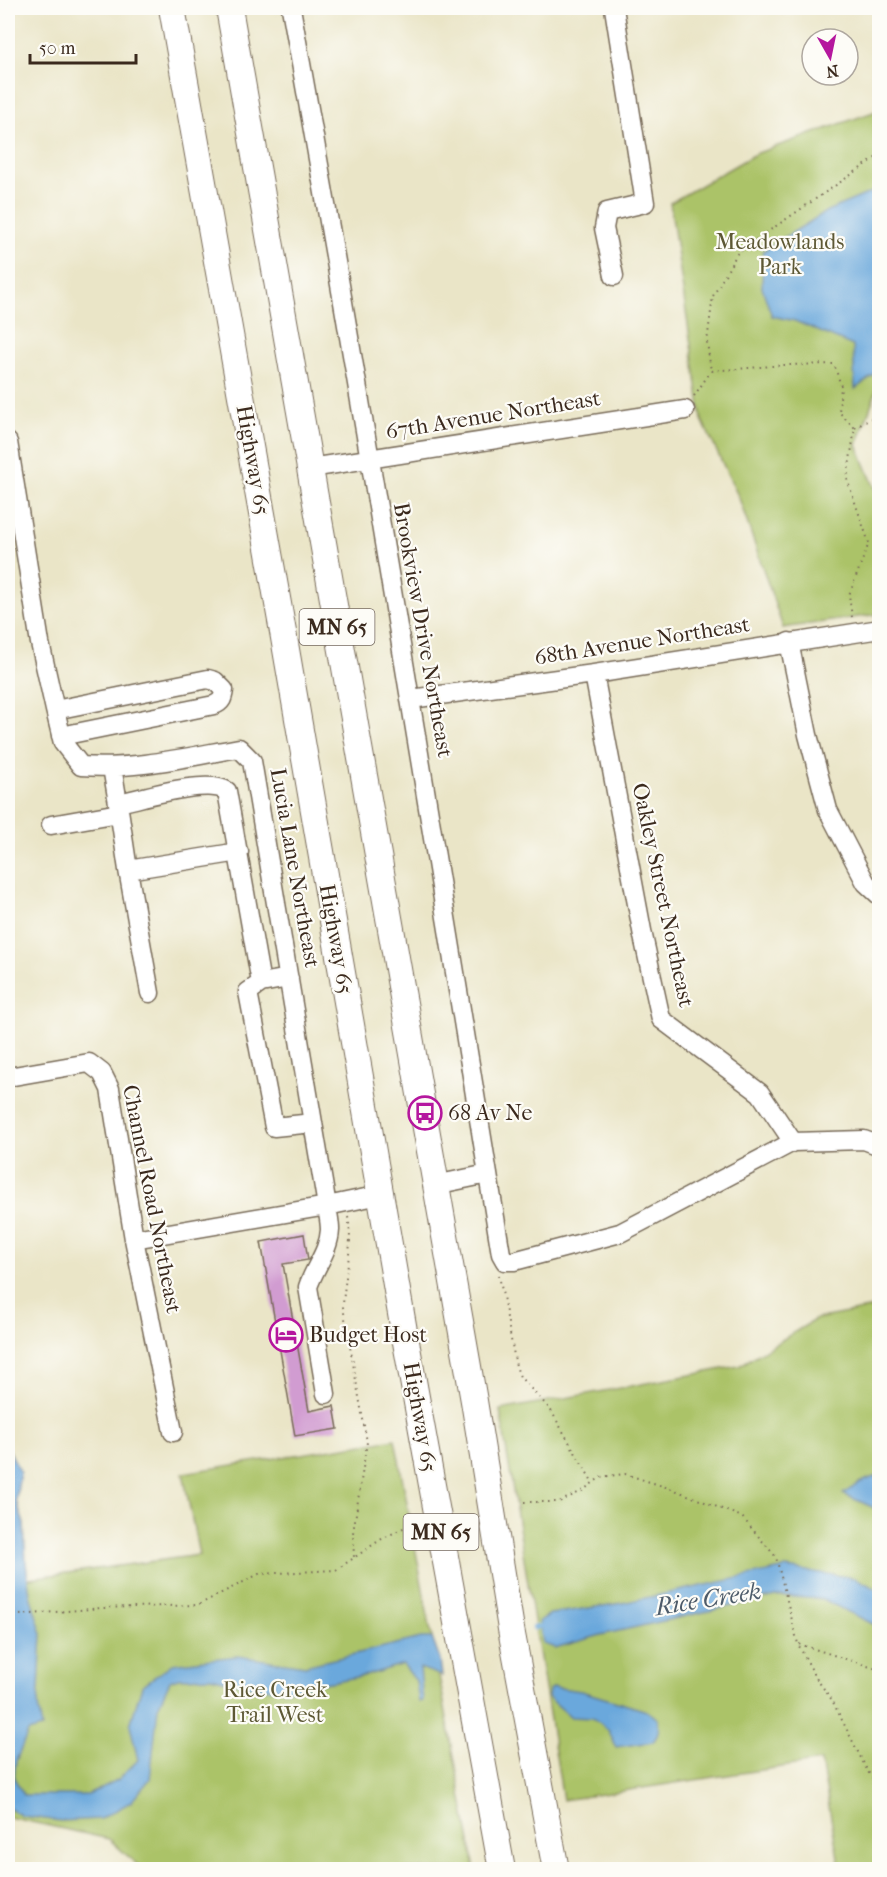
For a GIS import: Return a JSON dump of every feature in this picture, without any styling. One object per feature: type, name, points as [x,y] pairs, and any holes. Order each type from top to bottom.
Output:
[{"type":"highway","name":"Highway 65","points":[[172,8],[380,1195],[502,1869]]},
{"type":"highway","name":"MN 65","points":[[228,8],[474,1401],[511,1629],[556,1869]]},
{"type":"street","name":"Brookview Drive Northeast","points":[[291,8],[411,699],[501,1254],[505,1261]]},
{"type":"street","points":[[614,8],[645,203],[607,212],[604,228],[614,276]]},
{"type":"street","name":"67th Avenue Northeast","points":[[310,468],[684,410]]},
{"type":"street","name":"Lucia Lane Northeast","points":[[8,442],[40,643],[55,710],[63,742],[81,766],[112,767],[239,748],[252,761],[313,1123],[336,1204],[327,1244],[312,1272],[308,1287],[326,1394]]},
{"type":"street","name":"68th Avenue Northeast","points":[[411,699],[594,674],[879,629]]},
{"type":"street","points":[[789,642],[808,735],[828,810],[866,883],[879,896]]},
{"type":"street","name":"Oakley Street Northeast","points":[[594,674],[643,936],[661,1019],[760,1093],[793,1142]]},
{"type":"street","points":[[55,710],[208,680],[215,681],[224,690],[220,703],[214,705],[61,736]]},
{"type":"street","points":[[112,767],[150,993]]},
{"type":"street","points":[[51,825],[203,785],[220,787],[227,791],[261,983]]},
{"type":"street","points":[[233,818],[261,812]]},
{"type":"street","points":[[128,870],[239,852]]},
{"type":"street","points":[[289,978],[261,983],[248,992],[274,1127],[313,1123]]},
{"type":"street","name":"Channel Road Northeast","points":[[8,1077],[89,1063],[102,1073],[110,1089],[134,1239],[173,1432]]},
{"type":"street","points":[[505,1261],[620,1233],[793,1142],[864,1140],[879,1146]]},
{"type":"street","points":[[435,1185],[488,1174]]},
{"type":"street","points":[[134,1239],[380,1195]]},
{"type":"path","points":[[684,410],[711,371],[707,342],[713,296],[738,252],[879,155]]},
{"type":"path","points":[[711,371],[834,364],[841,386],[838,412],[855,428]]},
{"type":"path","points":[[855,428],[879,413]]},
{"type":"path","points":[[853,633],[849,595],[869,543],[848,479],[855,428]]},
{"type":"path","points":[[336,1204],[348,1222],[349,1258],[343,1306],[367,1442],[353,1533],[354,1558]]},
{"type":"path","points":[[505,1261],[499,1271],[499,1278],[520,1377],[550,1409],[593,1483]]},
{"type":"path","points":[[524,1503],[559,1502],[582,1491],[601,1478],[625,1474],[675,1490],[742,1517],[776,1557],[798,1644],[816,1678],[832,1700],[868,1772],[879,1788]]},
{"type":"path","points":[[8,1616],[102,1608],[198,1605],[259,1574],[336,1570],[380,1540],[409,1525]]},
{"type":"path","points":[[798,1644],[879,1670]]},
{"type":"green space","name":"Meadowlands Park","points":[[879,110],[879,383],[857,445],[879,498],[879,614],[783,628],[739,498],[702,420],[670,203],[755,154]]},
{"type":"green space","points":[[879,1307],[879,1869],[840,1869],[821,1761],[563,1800],[500,1410],[739,1366],[816,1319]]},
{"type":"green space","name":"Rice Creek Trail West","points":[[395,1439],[475,1869],[142,1869],[109,1839],[8,1817],[8,1581],[199,1555],[183,1473]]},
{"type":"water","points":[[879,189],[879,371],[855,389],[853,346],[795,321],[772,316],[762,288],[763,251],[827,211]]},
{"type":"water","points":[[8,1448],[20,1472],[16,1500],[24,1524],[30,1595],[42,1634],[38,1706],[42,1728],[28,1732],[16,1761],[14,1778],[24,1795],[88,1795],[119,1779],[138,1760],[130,1725],[142,1686],[172,1664],[237,1656],[305,1666],[421,1638],[432,1638],[440,1660],[442,1676],[420,1668],[423,1701],[419,1702],[416,1681],[403,1664],[368,1675],[287,1690],[250,1687],[211,1677],[178,1678],[170,1681],[158,1707],[150,1779],[131,1802],[100,1819],[61,1821],[22,1816],[8,1808],[8,1669],[10,1662]]},
{"type":"water","points":[[879,1475],[879,1510],[843,1494],[861,1482]]},
{"type":"water","name":"Rice Creek","points":[[786,1568],[855,1578],[879,1590],[879,1627],[822,1599],[776,1596],[601,1635],[555,1648],[543,1644],[539,1621],[550,1614],[622,1603]]},
{"type":"water","points":[[553,1687],[581,1691],[647,1711],[658,1719],[658,1729],[653,1742],[616,1747],[608,1730],[599,1722],[592,1718],[571,1717],[548,1697],[549,1690]]},
{"type":"building","name":"Budget Host","points":[[304,1234],[308,1260],[283,1264],[309,1411],[334,1406],[338,1429],[295,1436],[261,1242]]},
{"type":"waterway","name":"Rice Creek","points":[[534,1628],[546,1625]]},
{"type":"place","name":"68 Av Ne","points":[[425,1113]]},
{"type":"place","name":"Budget Host","points":[[286,1335]]}]
